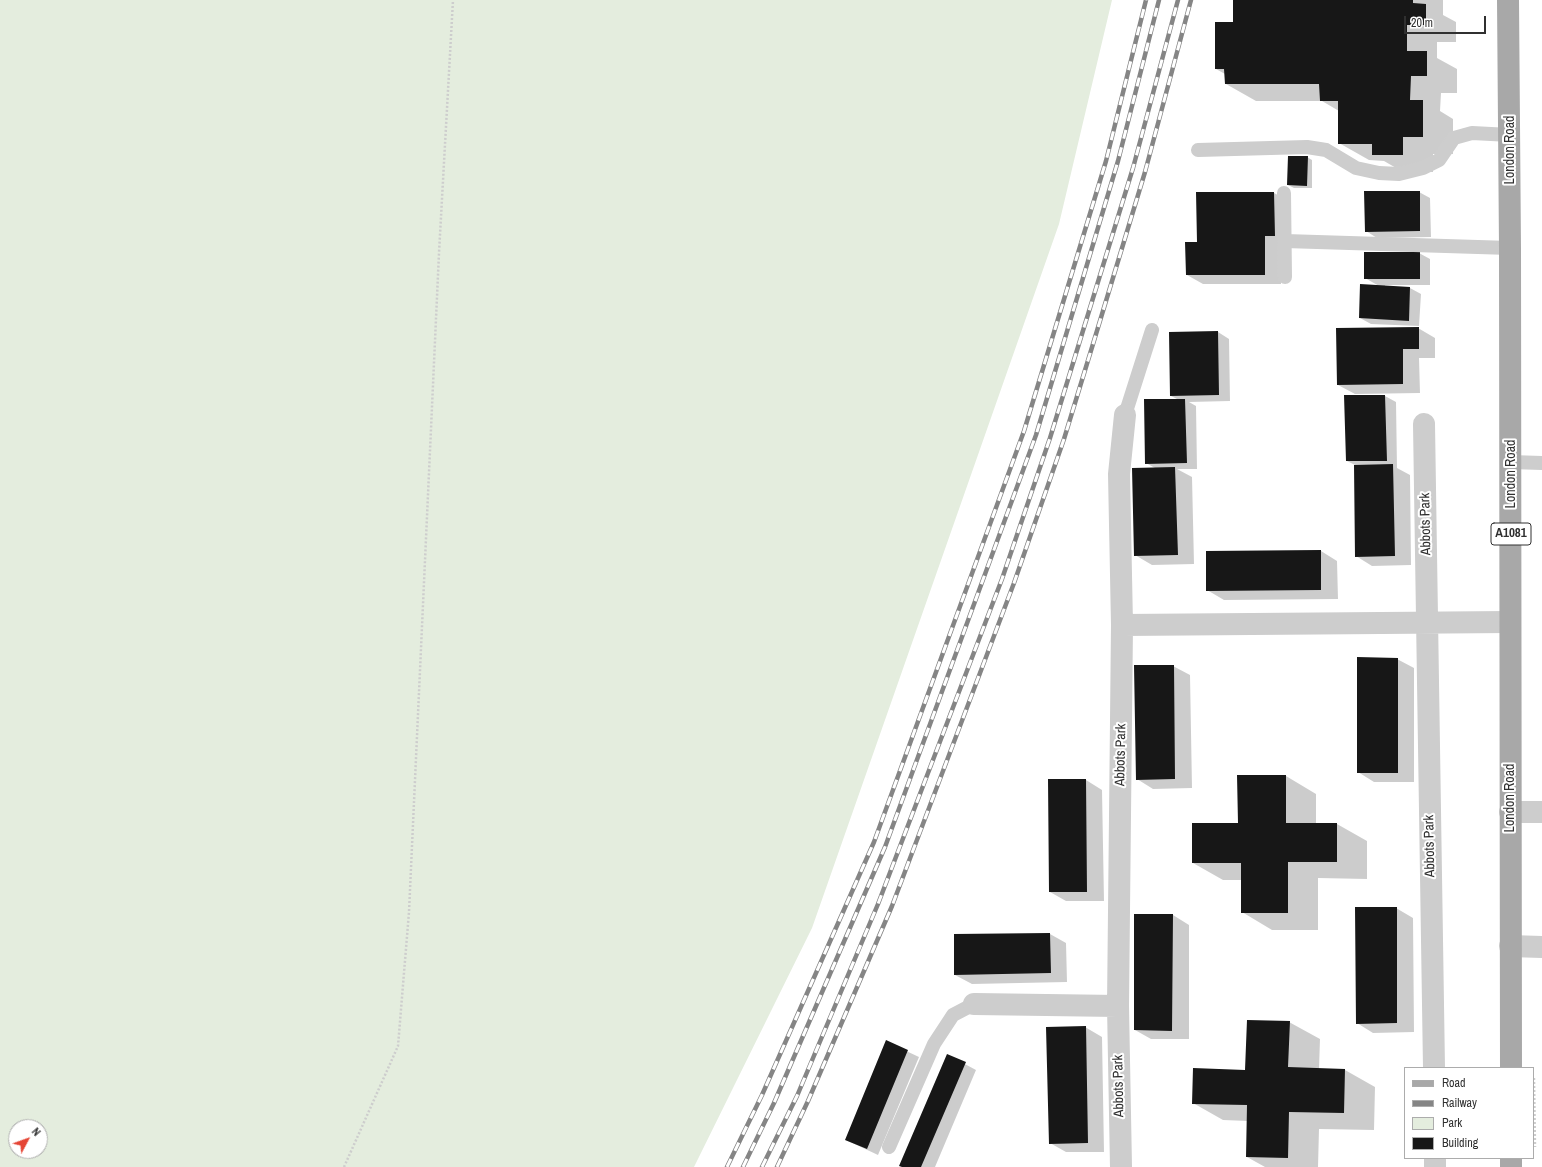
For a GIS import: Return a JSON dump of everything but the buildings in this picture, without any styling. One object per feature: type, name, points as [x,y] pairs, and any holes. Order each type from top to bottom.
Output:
[{"type":"main road","name":"London Road","points":[[1508,0],[1511,462],[1511,1067]]},
{"type":"street","name":"Abbots Park","points":[[1121,1167],[1118,1006],[1122,625],[1119,474],[1125,415]]},
{"type":"street","name":"Abbots Park","points":[[1424,424],[1434,1067]]},
{"type":"street","points":[[1122,625],[1510,622]]},
{"type":"street","points":[[1510,812],[1542,812]]},
{"type":"street","points":[[1510,946],[1542,947]]},
{"type":"street","points":[[974,1004],[1118,1006]]},
{"type":"lane","points":[[1198,150],[1307,147],[1326,150],[1356,168],[1380,173],[1399,174],[1423,168],[1439,160],[1454,138],[1472,133],[1510,135]]},
{"type":"lane","points":[[1284,193],[1285,277]]},
{"type":"lane","points":[[1285,241],[1510,248]]},
{"type":"lane","points":[[1125,415],[1152,330]]},
{"type":"lane","points":[[1511,462],[1542,463]]},
{"type":"lane","points":[[890,1147],[934,1044],[952,1015],[974,1004]]},
{"type":"path","points":[[344,1167],[398,1046],[409,912],[439,253],[453,0]]},
{"type":"green space","points":[[0,0],[1112,0],[1059,224],[812,928],[694,1167],[0,1167]]},
{"type":"railway","points":[[727,1167],[762,1095],[874,842],[1024,431],[1106,161],[1146,0]]},
{"type":"railway","points":[[743,1167],[774,1103],[885,847],[1036,435],[1118,161],[1159,0]]},
{"type":"railway","points":[[762,1167],[797,1096],[878,904],[1002,579],[1050,438],[1133,168],[1178,0]]},
{"type":"railway","points":[[777,1167],[808,1101],[892,906],[1014,583],[1064,439],[1093,344],[1145,172],[1191,0]]}]
